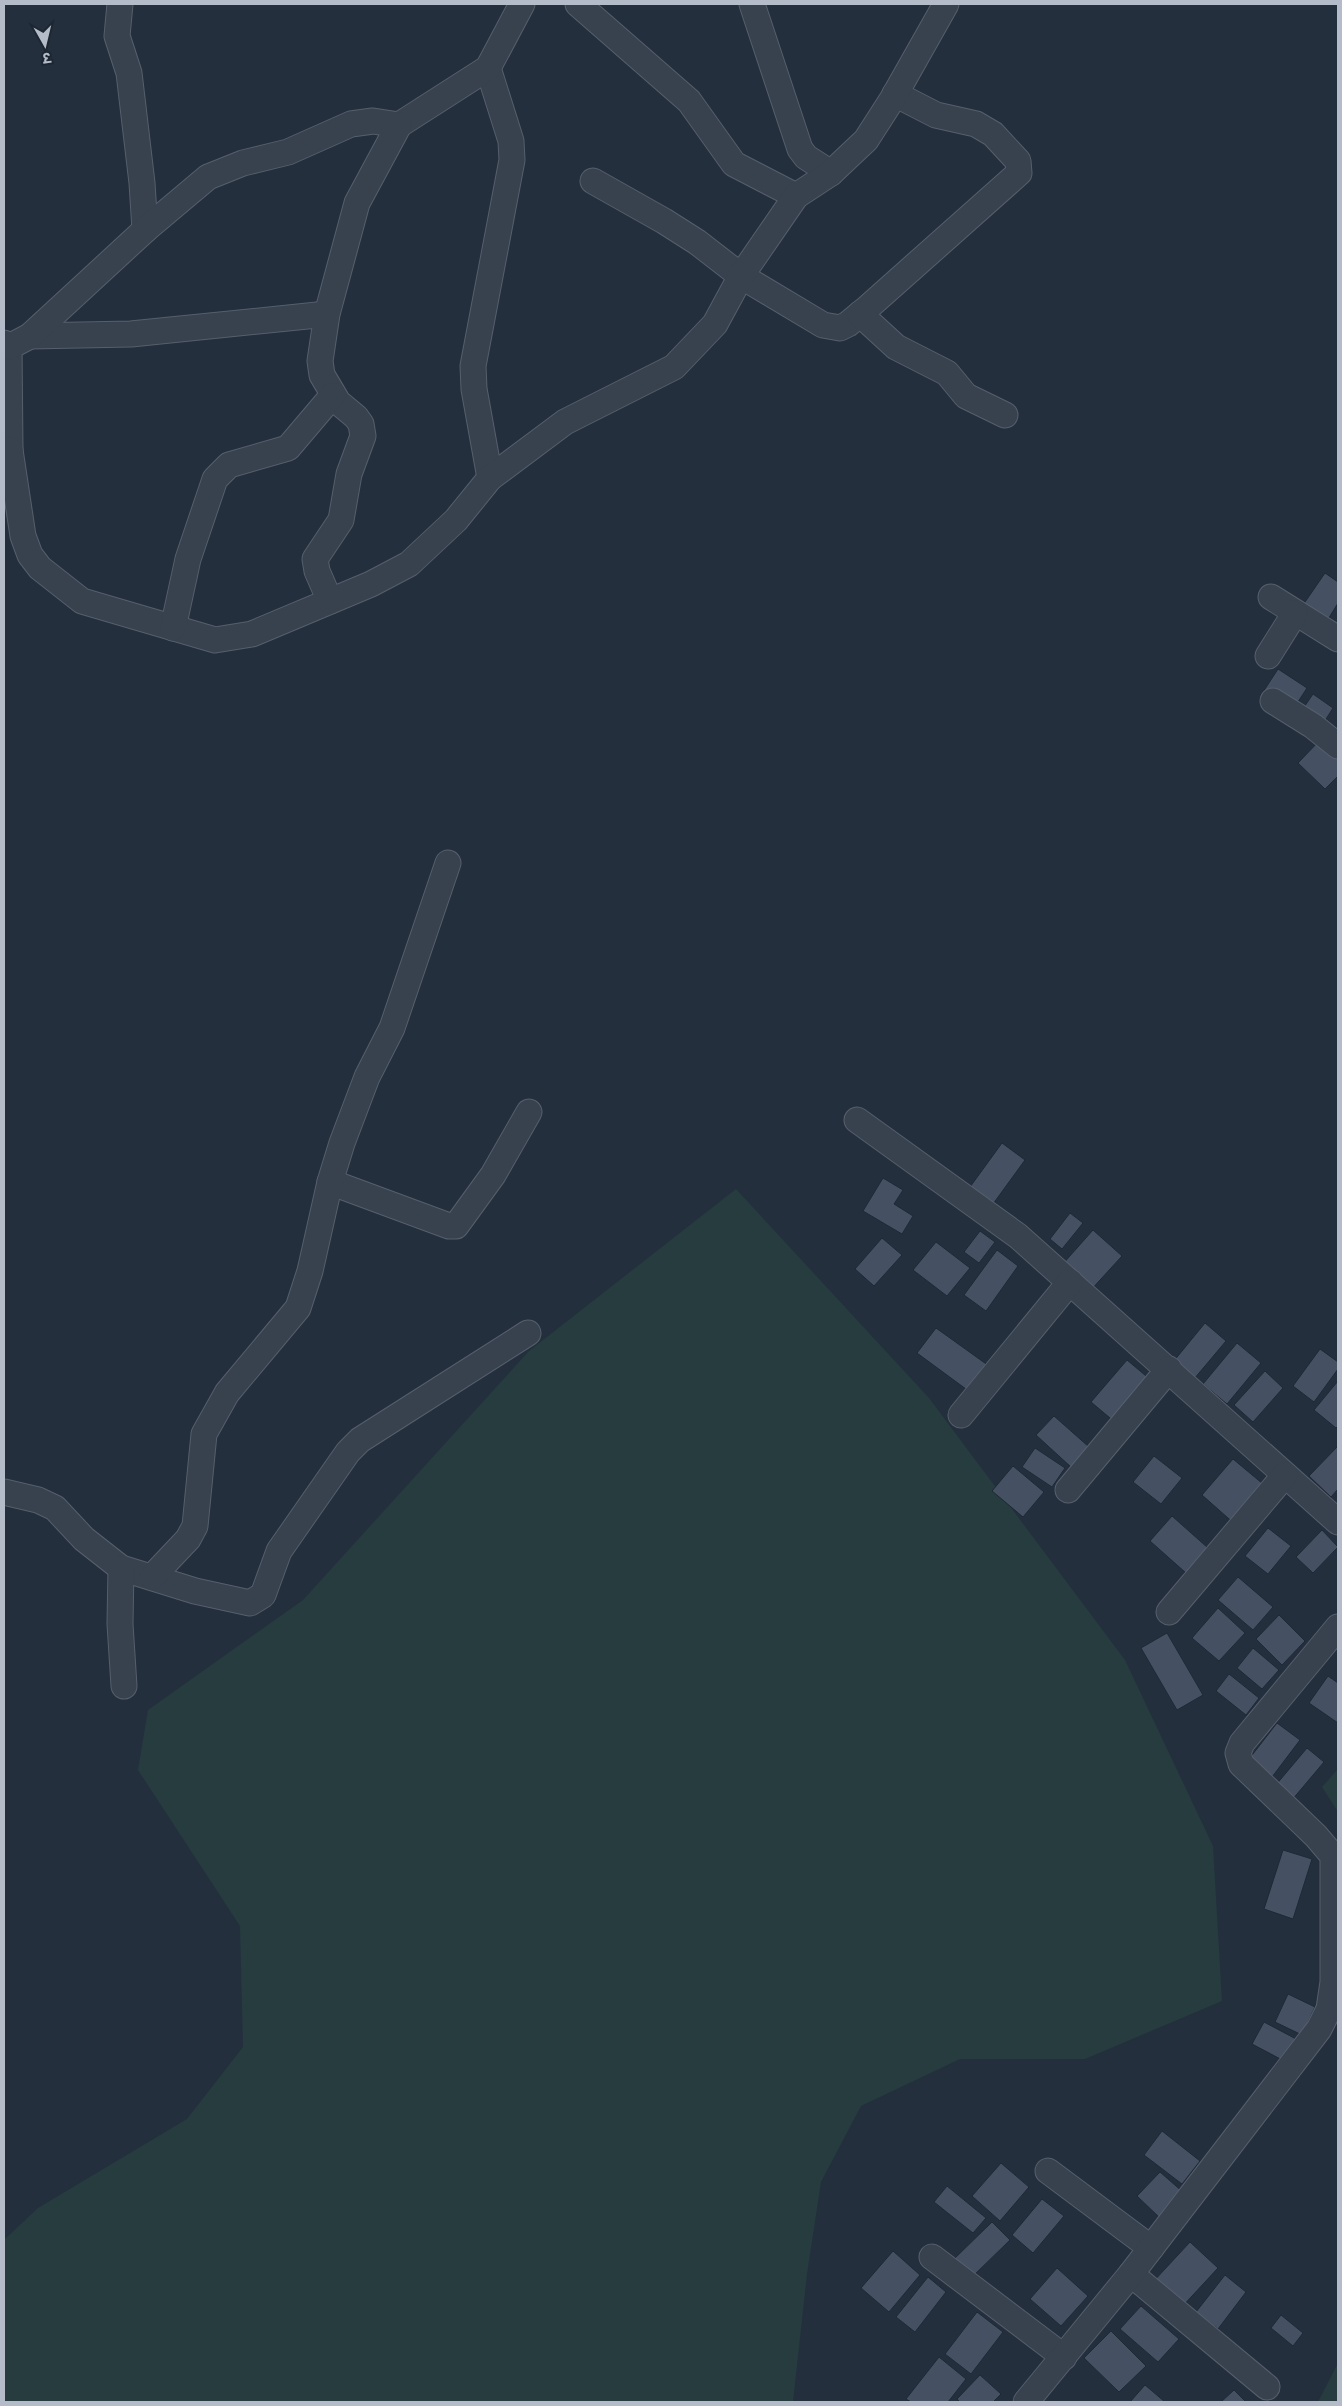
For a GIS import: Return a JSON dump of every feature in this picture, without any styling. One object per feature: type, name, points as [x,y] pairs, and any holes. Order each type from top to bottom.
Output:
[{"type":"street","points":[[120,4],[117,36],[129,73],[142,183],[145,230]]},
{"type":"street","points":[[330,601],[317,571],[315,559],[341,520],[349,474],[363,436],[356,417],[333,395],[322,375],[320,361],[327,314],[357,203],[399,125],[488,68],[522,4]]},
{"type":"street","points":[[578,4],[689,101],[734,164],[796,196]]},
{"type":"street","points":[[752,4],[800,149],[806,157],[831,173]]},
{"type":"street","points":[[399,125],[373,121],[351,124],[288,152],[222,170],[198,184],[14,342],[7,450],[23,536],[30,555],[40,568],[82,601],[215,640],[228,640],[252,634],[371,584],[409,564],[456,520],[490,478],[564,422],[674,367],[715,324],[741,276],[796,196],[831,173],[866,140],[895,94],[946,4]]},
{"type":"street","points":[[488,68],[511,140],[512,160],[473,366],[474,389],[490,478]]},
{"type":"street","points":[[593,181],[697,242],[741,276],[823,325],[840,328],[860,314],[1019,173],[1018,161],[993,134],[976,124],[936,115],[895,94]]},
{"type":"street","points":[[14,342],[131,334],[327,314]]},
{"type":"street","points":[[860,314],[896,347],[946,373],[966,396],[1005,415]]},
{"type":"street","points":[[173,628],[188,559],[215,480],[228,465],[288,448],[333,395]]},
{"type":"street","points":[[1271,597],[1295,614],[1338,639]]},
{"type":"street","points":[[1268,656],[1295,614]]},
{"type":"street","points":[[1273,701],[1313,726],[1338,746]]},
{"type":"street","points":[[152,1578],[188,1539],[195,1526],[204,1434],[227,1393],[298,1308],[310,1270],[330,1182],[342,1143],[367,1077],[392,1028],[448,863]]},
{"type":"street","points":[[330,1182],[449,1226],[456,1226],[493,1176],[529,1112]]},
{"type":"street","points":[[857,1120],[1018,1236],[1338,1522]]},
{"type":"street","points":[[960,1415],[1070,1282]]},
{"type":"street","points":[[4,1492],[38,1500],[55,1508],[84,1539],[121,1568],[195,1591],[250,1603],[260,1598],[279,1551],[354,1446],[528,1332]]},
{"type":"street","points":[[1068,1490],[1169,1369]]},
{"type":"street","points":[[1169,1612],[1285,1475]]},
{"type":"street","points":[[121,1568],[120,1624],[124,1686]]},
{"type":"street","points":[[1026,2402],[1131,2274],[1319,2030],[1329,2009],[1333,1982],[1333,1856],[1316,1836],[1241,1764],[1238,1753],[1242,1743],[1338,1626]]},
{"type":"street","points":[[1048,2171],[1151,2248]]},
{"type":"street","points":[[932,2257],[1064,2357]]},
{"type":"street","points":[[1131,2274],[1267,2387]]},
{"type":"green space","points":[[736,1189],[929,1398],[1125,1660],[1213,1846],[1222,2001],[1085,2059],[960,2059],[861,2106],[821,2182],[807,2274],[793,2402],[4,2402],[4,2240],[38,2208],[187,2119],[243,2047],[240,1926],[138,1770],[148,1710],[303,1600],[529,1351]]},
{"type":"green space","points":[[1338,1769],[1338,1812],[1322,1787]]},
{"type":"green space","points":[[1338,2363],[1338,2402],[1318,2402]]},
{"type":"building","points":[[1325,573],[1338,582],[1338,603],[1327,621],[1303,605]]},
{"type":"building","points":[[1278,669],[1307,688],[1292,711],[1263,692]]},
{"type":"building","points":[[1313,694],[1333,708],[1321,727],[1300,713]]},
{"type":"building","points":[[1321,739],[1338,756],[1338,776],[1325,789],[1298,763]]},
{"type":"building","points":[[1002,1143],[1025,1160],[993,1204],[970,1187]]},
{"type":"building","points":[[883,1178],[903,1190],[894,1204],[913,1216],[902,1234],[863,1211]]},
{"type":"building","points":[[1070,1213],[1083,1223],[1062,1249],[1050,1239]]},
{"type":"building","points":[[1093,1230],[1122,1256],[1090,1291],[1061,1266]]},
{"type":"building","points":[[980,1231],[995,1242],[979,1263],[964,1252]]},
{"type":"building","points":[[882,1238],[902,1255],[874,1286],[855,1269]]},
{"type":"building","points":[[936,1242],[970,1268],[947,1296],[913,1270]]},
{"type":"building","points":[[997,1250],[1018,1266],[986,1311],[964,1295]]},
{"type":"building","points":[[1205,1323],[1226,1341],[1194,1379],[1173,1362]]},
{"type":"building","points":[[936,1328],[989,1366],[970,1392],[917,1353]]},
{"type":"building","points":[[1237,1343],[1261,1363],[1227,1404],[1203,1384]]},
{"type":"building","points":[[1320,1349],[1338,1362],[1338,1369],[1314,1402],[1293,1386]]},
{"type":"building","points":[[1127,1360],[1152,1381],[1116,1423],[1091,1402]]},
{"type":"building","points":[[1265,1371],[1283,1388],[1253,1422],[1234,1405]]},
{"type":"building","points":[[1338,1381],[1338,1426],[1336,1428],[1314,1410]]},
{"type":"building","points":[[1054,1416],[1089,1447],[1071,1467],[1036,1435]]},
{"type":"building","points":[[1338,1446],[1338,1489],[1331,1497],[1309,1476]]},
{"type":"building","points":[[1035,1448],[1065,1468],[1052,1487],[1022,1467]]},
{"type":"building","points":[[1154,1456],[1182,1478],[1161,1504],[1133,1482]]},
{"type":"building","points":[[1233,1459],[1269,1489],[1237,1526],[1202,1495]]},
{"type":"building","points":[[1013,1466],[1044,1492],[1023,1517],[992,1491]]},
{"type":"building","points":[[1172,1516],[1208,1548],[1186,1573],[1150,1541]]},
{"type":"building","points":[[1268,1528],[1291,1546],[1268,1574],[1245,1556]]},
{"type":"building","points":[[1322,1530],[1338,1547],[1313,1573],[1296,1557]]},
{"type":"building","points":[[1238,1577],[1273,1607],[1253,1630],[1218,1600]]},
{"type":"building","points":[[1218,1608],[1245,1633],[1219,1661],[1192,1638]]},
{"type":"building","points":[[1279,1615],[1305,1641],[1282,1665],[1256,1639]]},
{"type":"building","points":[[1167,1633],[1203,1695],[1177,1710],[1141,1648]]},
{"type":"building","points":[[1253,1648],[1279,1670],[1262,1689],[1237,1668]]},
{"type":"building","points":[[1229,1674],[1259,1698],[1246,1715],[1216,1691]]},
{"type":"building","points":[[1328,1676],[1338,1683],[1338,1723],[1309,1703]]},
{"type":"building","points":[[1277,1723],[1300,1740],[1272,1777],[1249,1759]]},
{"type":"building","points":[[1307,1748],[1324,1762],[1292,1800],[1275,1786]]},
{"type":"building","points":[[1283,1850],[1312,1859],[1293,1919],[1264,1909]]},
{"type":"building","points":[[1288,1994],[1315,2007],[1302,2035],[1275,2022]]},
{"type":"building","points":[[1264,2022],[1298,2040],[1286,2062],[1252,2044]]},
{"type":"building","points":[[1162,2131],[1200,2161],[1182,2184],[1144,2155]]},
{"type":"building","points":[[1001,2163],[1029,2187],[1000,2221],[972,2196]]},
{"type":"building","points":[[1160,2172],[1184,2193],[1160,2218],[1137,2196]]},
{"type":"building","points":[[947,2186],[986,2218],[973,2233],[934,2202]]},
{"type":"building","points":[[1042,2199],[1064,2216],[1033,2253],[1012,2235]]},
{"type":"building","points":[[992,2222],[1010,2240],[971,2278],[953,2260]]},
{"type":"building","points":[[1190,2242],[1218,2268],[1180,2309],[1152,2283]]},
{"type":"building","points":[[893,2251],[920,2275],[889,2312],[861,2288]]},
{"type":"building","points":[[1057,2268],[1088,2296],[1061,2326],[1030,2299]]},
{"type":"building","points":[[1225,2275],[1246,2292],[1218,2329],[1196,2312]]},
{"type":"building","points":[[928,2277],[946,2292],[915,2332],[896,2317]]},
{"type":"building","points":[[1141,2306],[1179,2339],[1158,2362],[1120,2329]]},
{"type":"building","points":[[977,2312],[1003,2332],[971,2374],[945,2354]]},
{"type":"building","points":[[1281,2315],[1303,2333],[1293,2346],[1271,2328]]},
{"type":"building","points":[[1111,2331],[1146,2366],[1119,2392],[1084,2358]]},
{"type":"building","points":[[939,2357],[966,2379],[948,2402],[911,2402],[906,2399]]},
{"type":"building","points":[[980,2375],[1001,2394],[993,2402],[960,2402],[957,2399]]},
{"type":"building","points":[[1145,2385],[1165,2402],[1130,2402]]},
{"type":"building","points":[[1234,2390],[1246,2402],[1221,2402]]}]
